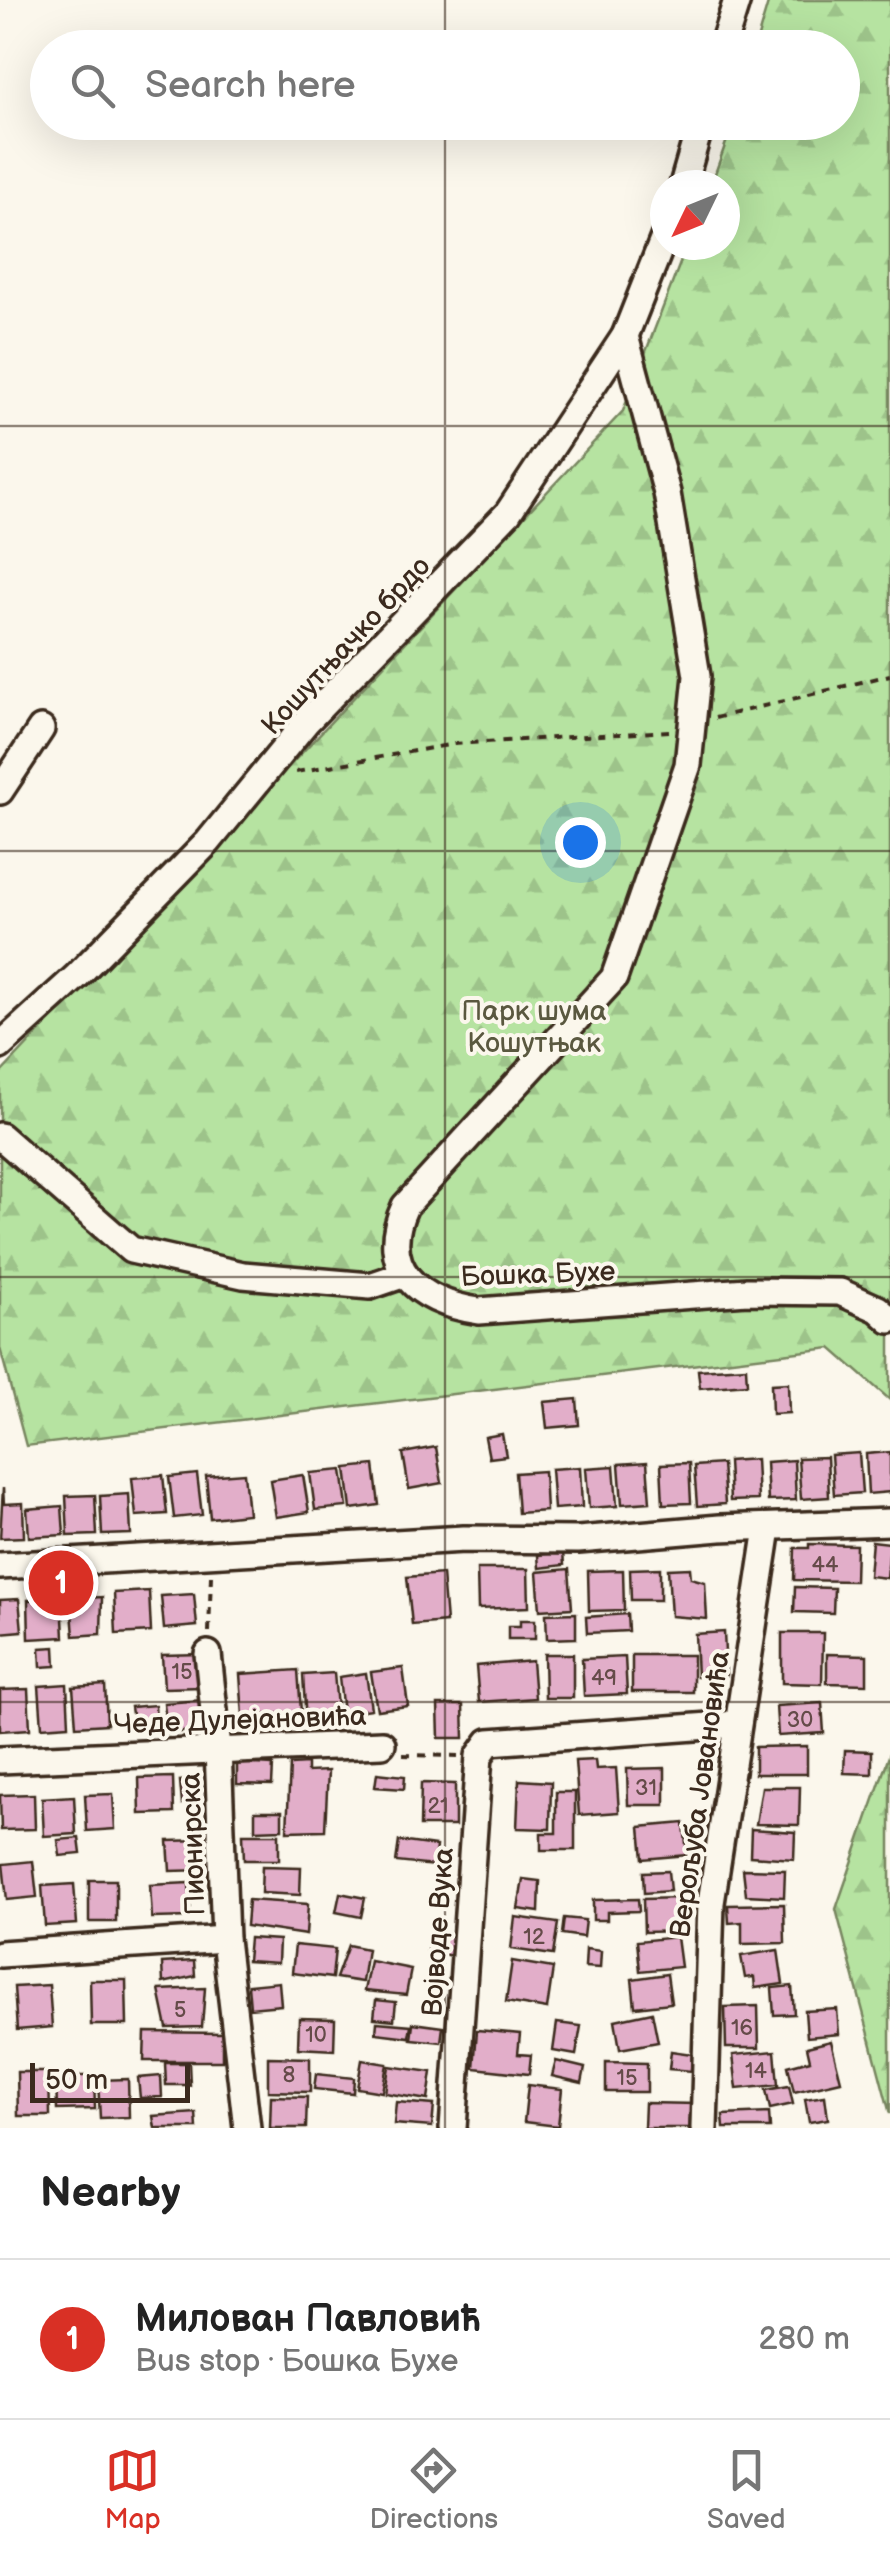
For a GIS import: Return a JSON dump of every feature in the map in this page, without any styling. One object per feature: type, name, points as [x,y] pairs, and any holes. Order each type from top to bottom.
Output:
[{"type":"street","points":[[728,30],[737,0]]},
{"type":"street","points":[[687,170],[696,140]]},
{"type":"street","name":"Кошутњачко брдо","points":[[0,1046],[78,976],[265,778],[306,722],[508,513],[625,336],[655,260]]},
{"type":"street","points":[[0,1136],[131,1250],[243,1275],[370,1286],[406,1274],[394,1253],[394,1231],[405,1206],[614,978],[677,804],[694,730],[696,676],[667,493],[625,336]]},
{"type":"street","points":[[0,791],[41,729]]},
{"type":"street","name":"Бошка Бухе","points":[[406,1274],[423,1294],[450,1307],[479,1311],[747,1290],[840,1292],[878,1309],[890,1320]]},
{"type":"street","points":[[0,1566],[464,1539],[578,1540],[720,1528],[890,1522]]},
{"type":"street","name":"Верољуба Јовановића","points":[[704,2128],[711,1903],[768,1528]]},
{"type":"street","name":"Пионирска","points":[[208,1654],[218,1748],[225,1940],[247,2128]]},
{"type":"street","points":[[484,1749],[737,1724]]},
{"type":"street","name":"Чеде Дулејановића","points":[[0,1760],[382,1744]]},
{"type":"street","name":"Војводе Вука","points":[[452,2128],[484,1749]]},
{"type":"street","points":[[0,1954],[225,1940]]},
{"type":"path","points":[[265,778],[454,744],[694,730],[721,714],[890,674]]},
{"type":"path","points":[[208,1654],[212,1556]]},
{"type":"path","name":"Чеде Дулејановића","points":[[382,1744],[395,1755],[484,1749]]},
{"type":"green space","name":"Парк шума Кошутњак","points":[[769,0],[890,0],[890,1400],[831,1348],[26,1446],[0,1348],[0,1074],[623,411],[681,260],[740,260],[740,170],[716,170],[727,140],[860,140],[860,30],[760,30]]},
{"type":"green space","points":[[890,1753],[890,2114],[836,1909]]},
{"type":"building","points":[[746,1367],[747,1384],[700,1388],[698,1370]]},
{"type":"building","points":[[788,1383],[789,1413],[772,1414],[771,1384]]},
{"type":"building","points":[[577,1399],[579,1425],[547,1428],[544,1402]]},
{"type":"building","points":[[502,1434],[506,1456],[489,1458],[485,1437]]},
{"type":"building","points":[[436,1447],[442,1483],[409,1489],[403,1453]]},
{"type":"building","points":[[890,1452],[890,1492],[868,1494],[866,1454]]},
{"type":"building","points":[[859,1453],[862,1493],[834,1495],[831,1455]]},
{"type":"building","points":[[827,1457],[829,1497],[801,1499],[798,1458]]},
{"type":"building","points":[[756,1459],[758,1500],[730,1501],[728,1461]]},
{"type":"building","points":[[794,1460],[796,1500],[768,1501],[766,1462]]},
{"type":"building","points":[[647,1462],[650,1502],[622,1504],[619,1464]]},
{"type":"building","points":[[689,1463],[691,1503],[663,1504],[661,1464]]},
{"type":"building","points":[[722,1464],[725,1504],[697,1506],[694,1466]]},
{"type":"building","points":[[374,1465],[379,1505],[351,1509],[346,1468]]},
{"type":"building","points":[[614,1466],[617,1506],[589,1508],[586,1468]]},
{"type":"building","points":[[580,1467],[582,1507],[554,1509],[551,1469]]},
{"type":"building","points":[[342,1470],[347,1507],[315,1510],[310,1473]]},
{"type":"building","points":[[544,1471],[546,1511],[518,1513],[515,1473]]},
{"type":"building","points":[[244,1473],[248,1514],[210,1518],[206,1476]]},
{"type":"building","points":[[197,1474],[202,1515],[174,1518],[169,1477]]},
{"type":"building","points":[[163,1475],[167,1514],[136,1516],[132,1478]]},
{"type":"building","points":[[303,1475],[309,1512],[276,1517],[270,1480]]},
{"type":"building","points":[[3,1488],[4,1504],[23,1503],[24,1537],[0,1538]]},
{"type":"building","points":[[129,1494],[131,1534],[102,1535],[100,1496]]},
{"type":"building","points":[[95,1495],[97,1535],[68,1536],[66,1496]]},
{"type":"building","points":[[62,1506],[64,1535],[29,1537],[27,1509]]},
{"type":"building","points":[[872,1541],[890,1543],[887,1578],[869,1576]]},
{"type":"building","points":[[809,1544],[856,1545],[855,1581],[794,1580],[795,1548],[809,1548]]},
{"type":"building","points":[[563,1552],[564,1565],[539,1568],[538,1555]]},
{"type":"building","points":[[660,1568],[660,1600],[631,1600],[630,1569]]},
{"type":"building","points":[[690,1568],[691,1578],[705,1582],[707,1619],[671,1616],[668,1569]]},
{"type":"building","points":[[477,1569],[528,1569],[529,1607],[478,1609]]},
{"type":"building","points":[[569,1569],[572,1608],[540,1610],[537,1572]]},
{"type":"building","points":[[623,1570],[624,1610],[589,1611],[588,1571]]},
{"type":"building","points":[[442,1574],[446,1622],[412,1625],[407,1577]]},
{"type":"building","points":[[795,1587],[834,1588],[833,1613],[794,1612]]},
{"type":"building","points":[[149,1591],[151,1632],[116,1634],[114,1593]]},
{"type":"building","points":[[194,1594],[197,1626],[164,1629],[161,1596]]},
{"type":"building","points":[[102,1597],[101,1634],[74,1636],[71,1599]]},
{"type":"building","points":[[19,1599],[22,1631],[0,1633],[0,1600]]},
{"type":"building","points":[[62,1599],[64,1637],[29,1639],[28,1600]]},
{"type":"building","points":[[576,1613],[576,1638],[547,1639],[546,1614]]},
{"type":"building","points":[[627,1614],[628,1631],[587,1633],[586,1617]]},
{"type":"building","points":[[520,1620],[535,1620],[535,1639],[508,1639],[508,1626],[520,1626]]},
{"type":"building","points":[[724,1632],[726,1675],[697,1677],[695,1634]]},
{"type":"building","points":[[782,1633],[823,1633],[822,1684],[782,1683]]},
{"type":"building","points":[[55,1647],[56,1666],[41,1667],[40,1648]]},
{"type":"building","points":[[201,1654],[203,1687],[164,1688],[162,1655]]},
{"type":"building","points":[[544,1654],[573,1654],[573,1698],[545,1698]]},
{"type":"building","points":[[827,1654],[867,1655],[867,1684],[827,1683]]},
{"type":"building","points":[[632,1655],[693,1655],[693,1692],[632,1692]]},
{"type":"building","points":[[625,1657],[627,1694],[584,1696],[582,1659]]},
{"type":"building","points":[[532,1661],[535,1698],[479,1702],[476,1666]]},
{"type":"building","points":[[403,1668],[408,1706],[377,1710],[371,1672]]},
{"type":"building","points":[[298,1670],[301,1712],[243,1716],[240,1674]]},
{"type":"building","points":[[334,1673],[338,1720],[306,1723],[303,1675]]},
{"type":"building","points":[[366,1673],[371,1709],[343,1713],[339,1677]]},
{"type":"building","points":[[67,1684],[69,1725],[42,1727],[39,1686]]},
{"type":"building","points":[[105,1685],[107,1724],[76,1726],[73,1687]]},
{"type":"building","points":[[28,1689],[30,1729],[0,1731],[0,1690]]},
{"type":"building","points":[[203,1700],[206,1730],[167,1733],[164,1703]]},
{"type":"building","points":[[822,1703],[824,1733],[778,1736],[776,1706]]},
{"type":"building","points":[[155,1705],[156,1720],[133,1721],[131,1707]]},
{"type":"building","points":[[438,1705],[463,1705],[464,1738],[439,1738]]},
{"type":"building","points":[[807,1746],[807,1774],[755,1774],[755,1747]]},
{"type":"building","points":[[845,1750],[872,1751],[872,1774],[844,1773]]},
{"type":"building","points":[[595,1760],[596,1769],[616,1768],[619,1812],[579,1815],[575,1761]]},
{"type":"building","points":[[237,1763],[273,1765],[272,1785],[237,1784]]},
{"type":"building","points":[[307,1764],[307,1772],[328,1771],[325,1830],[287,1831],[290,1765]]},
{"type":"building","points":[[665,1768],[665,1805],[628,1805],[627,1769]]},
{"type":"building","points":[[377,1773],[405,1776],[404,1789],[375,1787]]},
{"type":"building","points":[[173,1777],[174,1813],[140,1814],[139,1778]]},
{"type":"building","points":[[194,1780],[197,1803],[182,1804],[180,1781]]},
{"type":"building","points":[[519,1780],[551,1782],[550,1829],[517,1828]]},
{"type":"building","points":[[421,1783],[455,1784],[455,1826],[420,1826]]},
{"type":"building","points":[[762,1787],[800,1787],[799,1825],[756,1824]]},
{"type":"building","points":[[556,1792],[575,1792],[575,1850],[541,1850],[541,1833],[556,1833]]},
{"type":"building","points":[[34,1794],[35,1829],[1,1830],[0,1795]]},
{"type":"building","points":[[113,1794],[115,1829],[87,1831],[85,1795]]},
{"type":"building","points":[[74,1796],[76,1834],[44,1836],[42,1798]]},
{"type":"building","points":[[255,1811],[282,1811],[282,1829],[255,1830]]},
{"type":"building","points":[[684,1823],[687,1855],[643,1859],[640,1827]]},
{"type":"building","points":[[751,1829],[795,1832],[794,1859],[750,1856]]},
{"type":"building","points":[[243,1834],[279,1834],[279,1860],[244,1860]]},
{"type":"building","points":[[79,1838],[81,1854],[60,1856],[58,1840]]},
{"type":"building","points":[[203,1840],[205,1870],[170,1871],[168,1841]]},
{"type":"building","points":[[399,1841],[436,1846],[434,1866],[396,1862]]},
{"type":"building","points":[[33,1861],[37,1897],[7,1900],[3,1864]]},
{"type":"building","points":[[262,1866],[301,1867],[300,1895],[261,1893]]},
{"type":"building","points":[[743,1869],[785,1870],[784,1897],[746,1895]]},
{"type":"building","points":[[668,1871],[670,1891],[644,1893],[643,1872]]},
{"type":"building","points":[[523,1879],[540,1881],[539,1912],[518,1909]]},
{"type":"building","points":[[89,1880],[116,1880],[116,1922],[89,1922]]},
{"type":"building","points":[[189,1883],[191,1917],[152,1918],[150,1885]]},
{"type":"building","points":[[74,1884],[77,1924],[45,1926],[42,1886]]},
{"type":"building","points":[[340,1893],[365,1898],[361,1917],[336,1912]]},
{"type":"building","points":[[680,1898],[681,1931],[644,1932],[643,1899]]},
{"type":"building","points":[[638,1899],[639,1911],[607,1912],[607,1920],[593,1920],[593,1900]]},
{"type":"building","points":[[248,1900],[308,1904],[306,1935],[246,1926]]},
{"type":"building","points":[[784,1904],[785,1943],[742,1944],[742,1922],[729,1923],[728,1905]]},
{"type":"building","points":[[515,1917],[558,1923],[553,1955],[511,1949]]},
{"type":"building","points":[[564,1918],[585,1920],[583,1937],[562,1934]]},
{"type":"building","points":[[430,1932],[457,1937],[454,1956],[427,1952]]},
{"type":"building","points":[[677,1937],[681,1967],[640,1971],[637,1941]]},
{"type":"building","points":[[249,1938],[279,1940],[278,1963],[247,1961]]},
{"type":"building","points":[[295,1945],[335,1949],[332,1978],[292,1973]]},
{"type":"building","points":[[348,1945],[367,1949],[362,1982],[336,1978]]},
{"type":"building","points":[[586,1949],[601,1951],[600,1968],[585,1967]]},
{"type":"building","points":[[778,1950],[783,1984],[755,1988],[754,1977],[745,1978],[741,1956]]},
{"type":"building","points":[[194,1961],[195,1976],[163,1983],[162,1963]]},
{"type":"building","points":[[370,1961],[411,1969],[406,1995],[364,1991]]},
{"type":"building","points":[[512,1961],[553,1968],[547,2009],[506,2002]]},
{"type":"building","points":[[667,1974],[671,2003],[635,2007],[632,1979]]},
{"type":"building","points":[[90,1980],[126,1980],[127,2025],[91,2025]]},
{"type":"building","points":[[279,1982],[281,2005],[250,2008],[248,1985]]},
{"type":"building","points":[[49,1985],[52,2027],[17,2030],[14,1987]]},
{"type":"building","points":[[792,1986],[794,2014],[774,2015],[772,1988]]},
{"type":"building","points":[[205,1988],[202,2027],[167,2028],[159,1990]]},
{"type":"building","points":[[376,2000],[396,2002],[394,2020],[374,2018]]},
{"type":"building","points":[[758,2006],[759,2048],[726,2048],[725,2007]]},
{"type":"building","points":[[837,2009],[839,2034],[807,2037],[805,2011]]},
{"type":"building","points":[[652,2012],[658,2042],[620,2049],[615,2020]]},
{"type":"building","points":[[299,2018],[335,2019],[334,2050],[298,2048]]},
{"type":"building","points":[[377,2022],[411,2025],[409,2037],[376,2033]]},
{"type":"building","points":[[413,2023],[443,2027],[441,2042],[411,2039]]},
{"type":"building","points":[[557,2023],[581,2026],[576,2055],[553,2051]]},
{"type":"building","points":[[477,2030],[520,2034],[518,2054],[531,2055],[529,2074],[474,2068]]},
{"type":"building","points":[[145,2032],[222,2033],[222,2061],[144,2061]]},
{"type":"building","points":[[831,2041],[841,2081],[794,2092],[788,2066],[810,2060],[807,2047]]},
{"type":"building","points":[[671,2051],[692,2054],[691,2071],[669,2069]]},
{"type":"building","points":[[775,2051],[778,2085],[737,2089],[733,2055]]},
{"type":"building","points":[[268,2057],[310,2058],[310,2092],[268,2091]]},
{"type":"building","points":[[362,2060],[387,2064],[382,2092],[357,2088]]},
{"type":"building","points":[[556,2061],[585,2068],[582,2083],[552,2076]]},
{"type":"building","points":[[606,2062],[647,2063],[647,2092],[606,2092]]},
{"type":"building","points":[[165,2063],[189,2063],[190,2085],[166,2085]]},
{"type":"building","points":[[389,2066],[432,2072],[428,2100],[385,2093]]},
{"type":"building","points":[[17,2072],[49,2072],[50,2116],[18,2116]]},
{"type":"building","points":[[316,2074],[354,2078],[353,2093],[314,2089]]},
{"type":"building","points":[[56,2076],[94,2076],[95,2109],[57,2110]]},
{"type":"building","points":[[161,2076],[162,2097],[140,2098],[138,2078]]},
{"type":"building","points":[[128,2079],[129,2117],[100,2118],[98,2080]]},
{"type":"building","points":[[528,2085],[562,2089],[558,2126],[524,2122]]},
{"type":"building","points":[[789,2086],[793,2104],[770,2109],[766,2090]]},
{"type":"building","points":[[271,2096],[307,2097],[306,2128],[270,2128]]},
{"type":"building","points":[[825,2096],[828,2119],[809,2122],[805,2099]]},
{"type":"building","points":[[396,2102],[434,2105],[432,2127],[394,2124]]},
{"type":"building","points":[[645,2103],[698,2104],[697,2120],[690,2120],[690,2128],[644,2128]]},
{"type":"building","points":[[196,2113],[197,2128],[155,2128],[153,2116]]},
{"type":"building","points":[[769,2113],[770,2128],[724,2128],[723,2115]]},
{"type":"place","name":"Милован Павловић","points":[[61,1583]]}]
